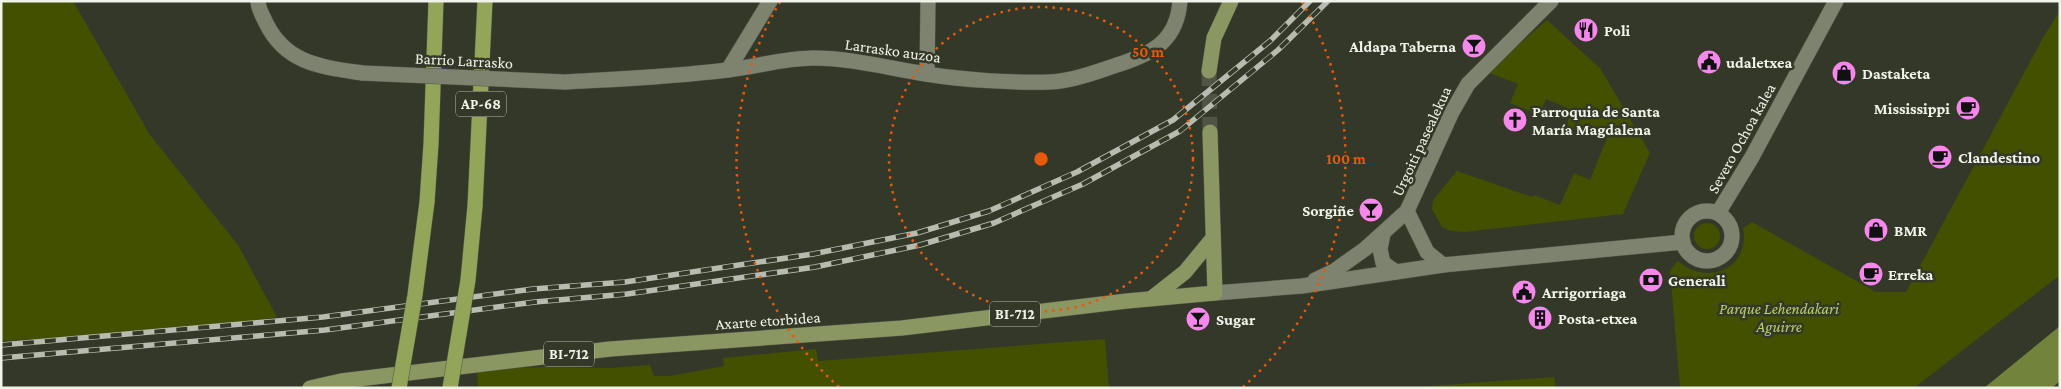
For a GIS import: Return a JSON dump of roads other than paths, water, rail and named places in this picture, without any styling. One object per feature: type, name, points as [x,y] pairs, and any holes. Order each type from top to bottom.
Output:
[{"type":"highway","name":"AP-68","points":[[399,388],[415,295],[426,202],[431,144],[436,1]]},
{"type":"highway","name":"AP-68","points":[[450,388],[468,280],[476,206],[486,1]]},
{"type":"main road","points":[[1209,71],[1214,38],[1231,1]]},
{"type":"main road","points":[[1210,132],[1215,293]]},
{"type":"main road","points":[[1151,298],[1185,272],[1212,238]]},
{"type":"main road","name":"Axarte etorbidea","points":[[318,386],[341,381],[610,349],[902,328],[1151,298],[1215,293]]},
{"type":"street","name":"Barrio Larrasko","points":[[258,1],[271,33],[289,54],[323,67],[362,73],[565,82]]},
{"type":"street","points":[[728,70],[770,1]]},
{"type":"street","points":[[927,74],[928,1]]},
{"type":"street","name":"Larrasko auzoa","points":[[565,82],[671,76],[812,58],[846,60],[927,74],[1052,82],[1092,73],[1154,51],[1166,40],[1173,29],[1180,1]]},
{"type":"street","name":"Urgoiti pasealekua","points":[[1407,211],[1452,112],[1468,84],[1551,1]]},
{"type":"street","name":"Severo Ochoa kalea","points":[[1718,213],[1752,157],[1836,1]]},
{"type":"street","points":[[1708,210],[1718,213],[1726,219],[1732,230],[1730,246],[1724,255],[1714,260],[1697,259],[1688,252],[1683,242],[1683,227],[1693,215],[1708,210]]},
{"type":"street","points":[[1302,286],[1334,270],[1383,234],[1407,211],[1427,252],[1443,265]]},
{"type":"street","points":[[1383,234],[1380,249],[1383,263],[1396,272]]},
{"type":"street","points":[[1215,293],[1302,286],[1443,265],[1683,242]]},
{"type":"tunnel","points":[[1209,71],[1210,132]]},
{"type":"railway","points":[[1,345],[323,317],[533,289],[625,282],[813,254],[917,233],[989,211],[1077,172],[1173,120],[1270,41],[1310,1]]},
{"type":"railway","points":[[1,358],[325,330],[535,302],[627,294],[815,267],[920,245],[994,223],[1083,184],[1180,131],[1278,50],[1328,1]]},
{"type":"place","name":"Poli","points":[[1586,30]]},
{"type":"place","name":"Aldapa Taberna","points":[[1474,46]]},
{"type":"place","name":"udaletxea","points":[[1709,62]]},
{"type":"place","name":"Dastaketa","points":[[1844,73]]},
{"type":"place","name":"Mississippi","points":[[1968,108]]},
{"type":"place","name":"Parroquia de Santa María Magdalena","points":[[1515,120]]},
{"type":"place","name":"Clandestino","points":[[1940,157]]},
{"type":"place","name":"Sorgiñe","points":[[1371,210]]},
{"type":"place","name":"BMR","points":[[1876,230]]},
{"type":"place","name":"Erreka","points":[[1871,274]]},
{"type":"place","name":"Generali","points":[[1651,280]]},
{"type":"place","name":"Arrigorriaga","points":[[1524,292]]},
{"type":"place","name":"Posta-etxea","points":[[1540,318]]},
{"type":"place","name":"Sugar","points":[[1198,319]]},
{"type":"park label","name":"Parque Lehendakari Aguirre","points":[[1779,317]]}]
